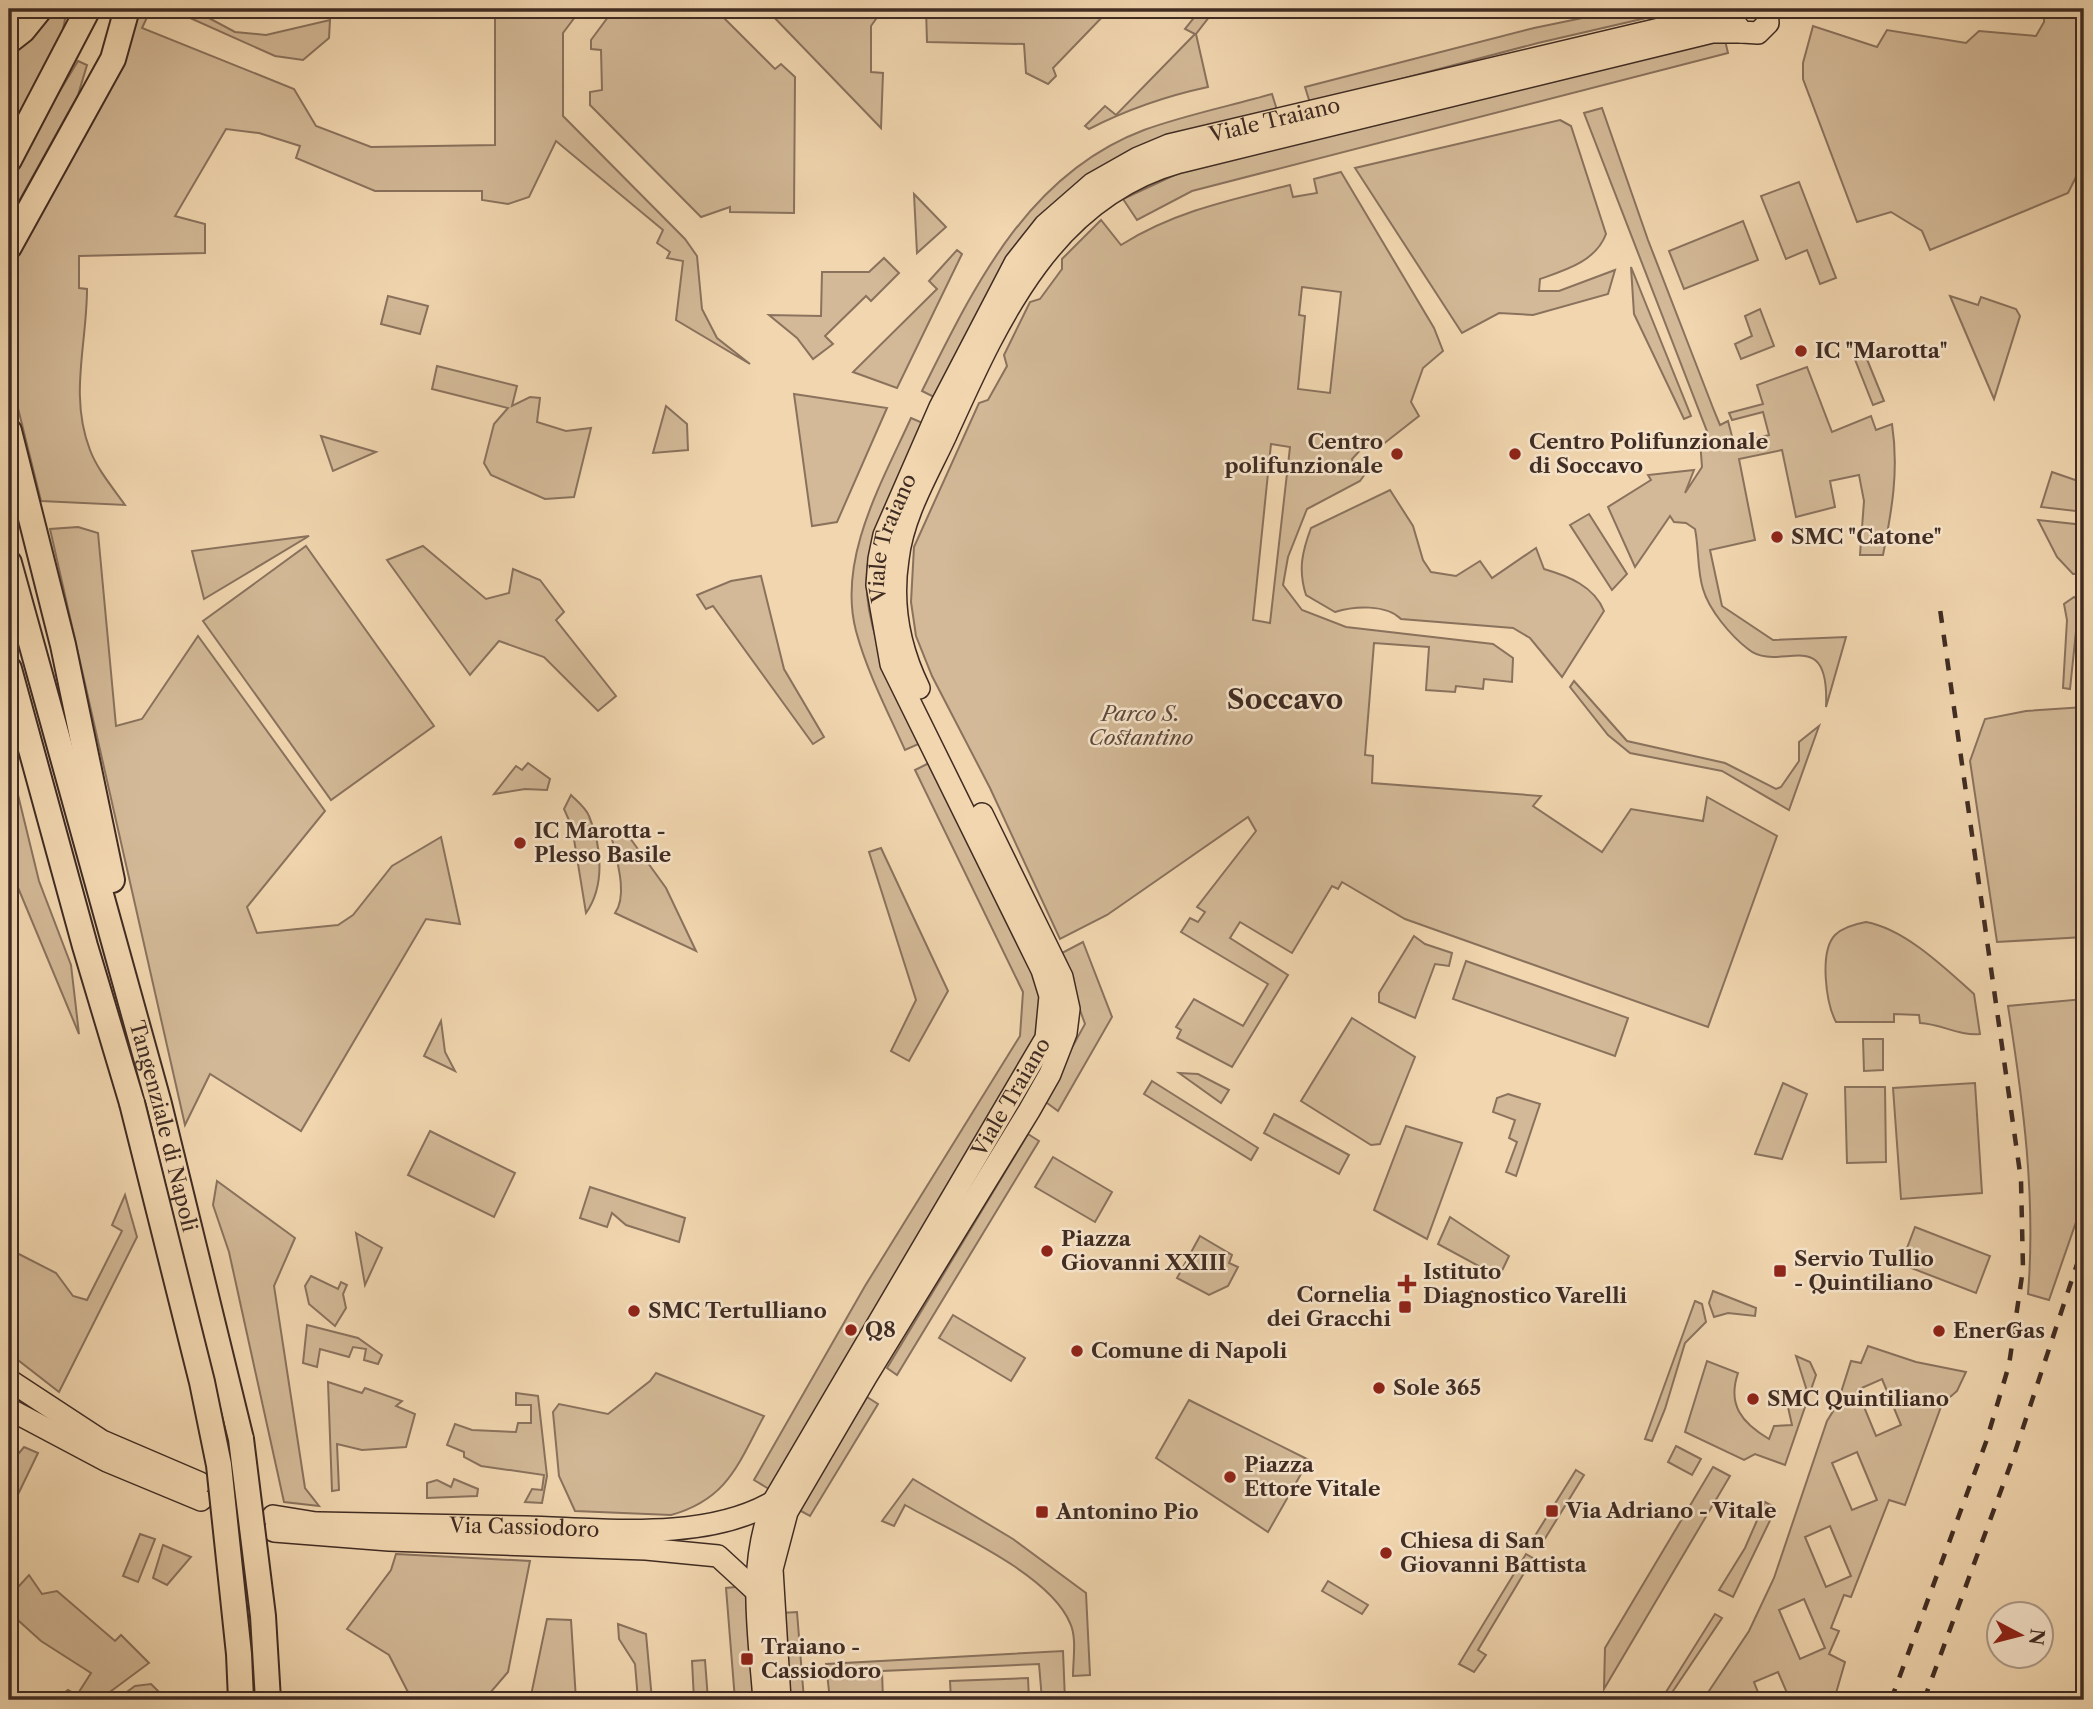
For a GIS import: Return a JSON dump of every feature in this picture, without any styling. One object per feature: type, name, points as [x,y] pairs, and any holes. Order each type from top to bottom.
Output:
[{"type":"highway","points":[[9,41],[23,30],[40,9]]},
{"type":"highway","points":[[9,160],[77,34],[86,9]]},
{"type":"highway","points":[[9,247],[113,59],[127,9]]},
{"type":"highway","points":[[9,432],[63,645],[159,1104]]},
{"type":"highway","name":"Tangenziale di Napoli","points":[[9,563],[159,1104],[241,1439],[263,1616],[268,1700]]},
{"type":"highway","name":"Tangenziale di Napoli","points":[[9,669],[85,946],[132,1103],[202,1382],[219,1465],[239,1654],[241,1700]]},
{"type":"highway","points":[[9,733],[85,946]]},
{"type":"main road","name":"Viale Traiano","points":[[1296,123],[1702,19],[1730,9]]},
{"type":"main road","points":[[1736,9],[1734,19],[1742,32],[1752,34],[1761,32],[1768,23],[1768,9]]},
{"type":"main road","name":"Viale Traiano","points":[[755,1590],[758,1547],[773,1502],[1029,1111],[1050,1074],[1066,1033],[1069,1009],[1062,977],[940,746],[891,664],[878,597],[879,559],[884,535],[940,407],[1015,263],[1045,225],[1092,184],[1138,158],[1169,145],[1296,123],[1712,32],[1742,32]]},
{"type":"main road","name":"Viale Traiano","points":[[772,1569],[780,1531],[858,1372],[1046,1038],[1050,996],[1042,970],[940,746]]},
{"type":"main road","points":[[1010,1101],[1029,1111]]},
{"type":"main road","points":[[9,1380],[102,1441],[200,1491],[107,1461],[9,1409]]},
{"type":"main road","name":"Via Cassiodoro","points":[[758,1547],[718,1556],[646,1549],[377,1539],[273,1523],[613,1529],[722,1524],[746,1516],[773,1502]]},
{"type":"main road","points":[[722,1524],[740,1532],[758,1547],[772,1569],[780,1700]]},
{"type":"main road","points":[[758,1547],[780,1531]]},
{"type":"main road","points":[[718,1556],[755,1590],[764,1700]]},
{"type":"green space","points":[[49,9],[67,9],[60,45],[9,143],[9,51]]},
{"type":"green space","points":[[135,9],[151,9],[142,28],[294,89],[316,126],[371,147],[495,145],[495,9],[581,9],[563,33],[563,116],[685,239],[697,256],[702,309],[717,338],[750,364],[676,320],[683,261],[667,258],[670,252],[657,243],[663,230],[556,141],[529,197],[508,204],[482,200],[482,191],[375,191],[296,158],[300,146],[259,133],[226,129],[175,216],[205,224],[205,253],[79,256],[79,288],[87,289],[80,390],[84,430],[97,464],[125,505],[41,501],[9,372],[9,268]]},
{"type":"green space","points":[[170,9],[192,9],[235,32],[266,35],[330,20],[329,38],[303,60],[275,56]]},
{"type":"green space","points":[[614,9],[715,9],[775,69],[781,64],[795,77],[794,213],[730,212],[730,207],[701,217],[590,105],[590,92],[602,90],[601,50],[591,49],[591,40]]},
{"type":"green space","points":[[766,9],[883,9],[871,26],[871,72],[883,73],[881,128]]},
{"type":"green space","points":[[926,9],[1110,9],[1053,68],[1056,76],[1048,84],[1026,73],[1024,44],[927,42]]},
{"type":"green space","points":[[1201,9],[1241,9],[1210,16],[1196,34],[1208,87],[1147,104],[1089,129],[1085,126],[1105,106],[1116,115],[1195,34],[1185,29]]},
{"type":"green space","points":[[1626,9],[1685,9],[1538,43],[1310,103],[1305,87],[1534,28]]},
{"type":"green space","points":[[2044,9],[2084,9],[2084,176],[2076,177],[2068,193],[1930,250],[1922,231],[1891,212],[1857,222],[1803,79],[1803,63],[1813,26],[1877,47],[1887,30],[1966,43],[1979,31],[2036,36],[2044,22]]},
{"type":"green space","points":[[1724,36],[1728,53],[1192,191],[1137,220],[1123,199],[1181,172]]},
{"type":"green space","points":[[78,61],[87,65],[78,95],[9,219],[9,175]]},
{"type":"green space","points":[[1272,94],[1277,110],[1149,145],[936,398],[922,391],[984,274],[1036,204],[1067,175],[1103,150],[1144,130]]},
{"type":"green space","points":[[1602,108],[1648,240],[1713,408],[1720,425],[1728,421],[1734,444],[1769,435],[1763,412],[1732,420],[1729,413],[1763,404],[1757,385],[1807,367],[1832,432],[1871,416],[1876,430],[1892,424],[1894,490],[1883,555],[1860,555],[1864,501],[1859,475],[1830,481],[1835,507],[1796,517],[1782,450],[1739,459],[1755,540],[1710,550],[1722,606],[1773,640],[1846,637],[1826,707],[1825,681],[1820,665],[1811,658],[1800,655],[1760,655],[1741,644],[1721,622],[1703,589],[1695,529],[1686,523],[1674,522],[1670,516],[1635,567],[1608,507],[1651,480],[1648,475],[1694,470],[1685,493],[1702,467],[1700,440],[1708,434],[1584,113]]},
{"type":"green space","points":[[1560,120],[1571,126],[1606,234],[1588,258],[1540,279],[1539,291],[1559,291],[1615,270],[1608,294],[1533,315],[1499,313],[1462,333],[1355,168]]},
{"type":"green space","name":"Parco S. Costantino","points":[[1341,172],[1434,328],[1443,351],[1423,368],[1411,402],[1419,416],[1377,449],[1365,445],[1352,459],[1356,470],[1365,474],[1360,481],[1307,509],[1288,557],[1283,585],[1302,610],[1346,627],[1493,644],[1513,658],[1512,682],[1484,679],[1483,689],[1456,686],[1455,692],[1426,690],[1429,647],[1374,643],[1365,755],[1373,756],[1372,783],[1541,796],[1533,806],[1602,852],[1631,809],[1703,821],[1707,797],[1777,836],[1708,1027],[1405,919],[1342,882],[1338,889],[1332,886],[1292,953],[1240,922],[1230,938],[1288,975],[1232,1067],[1177,1038],[1181,1030],[1176,1027],[1194,999],[1243,1026],[1268,984],[1181,932],[1190,918],[1198,922],[1205,912],[1197,907],[1256,831],[1248,817],[1107,915],[1060,939],[990,788],[932,676],[916,636],[911,602],[914,547],[979,403],[988,400],[1007,366],[1004,355],[1030,302],[1040,299],[1062,269],[1062,259],[1101,220],[1121,245],[1182,215],[1246,196],[1290,185],[1293,197],[1317,193],[1314,179]],"holes":[[[1302,287],[1341,292],[1330,393],[1298,389],[1305,316],[1299,315]],[[1271,444],[1290,447],[1270,623],[1253,620]]]},
{"type":"green space","points":[[1799,182],[1836,278],[1820,284],[1807,250],[1786,259],[1761,196]]},
{"type":"green space","points":[[914,194],[946,227],[917,253]]},
{"type":"green space","points":[[1743,221],[1758,260],[1684,289],[1669,251]]},
{"type":"green space","points":[[957,250],[962,254],[897,388],[853,372],[937,289],[929,281]]},
{"type":"green space","points":[[884,258],[899,273],[871,301],[866,296],[825,336],[833,344],[813,359],[797,338],[769,315],[821,316],[822,272],[869,272]]},
{"type":"green space","points":[[1631,267],[1691,416],[1684,419],[1634,314]]},
{"type":"green space","points":[[388,296],[428,306],[420,334],[381,324]]},
{"type":"green space","points":[[1950,296],[1978,305],[1981,297],[2016,309],[2020,316],[1994,399]]},
{"type":"green space","points":[[1760,309],[1774,346],[1741,359],[1735,344],[1752,336],[1745,316]]},
{"type":"green space","points":[[1864,352],[1884,401],[1873,405],[1854,357]]},
{"type":"green space","points":[[437,366],[517,386],[512,406],[530,397],[540,398],[537,422],[566,431],[591,428],[574,497],[545,499],[491,475],[484,463],[494,424],[508,408],[432,389]]},
{"type":"green space","points":[[794,394],[887,408],[837,522],[812,526]]},
{"type":"green space","points":[[666,406],[687,424],[688,450],[653,453]]},
{"type":"green space","points":[[911,418],[925,424],[891,496],[873,541],[867,567],[867,593],[878,645],[899,696],[923,742],[905,750],[878,692],[856,631],[852,576],[857,549],[876,495]]},
{"type":"green space","points":[[321,436],[376,452],[333,471]]},
{"type":"green space","points":[[2052,472],[2084,483],[2084,512],[2041,507]]},
{"type":"green space","points":[[1390,490],[1413,526],[1423,560],[1431,572],[1456,576],[1480,561],[1492,578],[1536,548],[1544,569],[1579,583],[1594,595],[1604,611],[1562,677],[1530,638],[1513,628],[1401,619],[1387,611],[1370,608],[1351,608],[1335,612],[1306,595],[1302,561],[1311,528]]},
{"type":"green space","points":[[1589,514],[1627,574],[1612,590],[1570,525]]},
{"type":"green space","points":[[2038,520],[2084,525],[2084,573],[2073,574],[2057,557]]},
{"type":"green space","points":[[78,527],[98,533],[116,726],[142,719],[198,636],[325,811],[247,907],[257,933],[338,925],[353,915],[392,866],[441,837],[460,924],[426,919],[301,1131],[210,1074],[185,1125],[50,529]]},
{"type":"green space","points":[[309,536],[204,599],[192,551]]},
{"type":"green space","points":[[306,546],[434,726],[331,800],[203,621]]},
{"type":"green space","points":[[423,546],[486,599],[509,593],[513,569],[540,580],[564,612],[556,620],[616,696],[598,711],[544,657],[499,641],[470,675],[387,560]]},
{"type":"green space","points":[[761,576],[784,669],[824,737],[813,744],[713,606],[706,609],[697,595],[731,581]]},
{"type":"green space","points":[[2074,597],[2083,604],[2077,622],[2070,689],[2063,688],[2067,620],[2064,604]]},
{"type":"green space","points":[[1574,681],[1627,741],[1725,763],[1776,789],[1781,787],[1799,761],[1799,742],[1819,726],[1789,810],[1722,771],[1630,753],[1608,735],[1570,687]]},
{"type":"green space","points":[[2084,707],[2084,937],[1997,942],[1970,761],[1985,719],[2026,711]]},
{"type":"green space","points":[[9,758],[39,881],[71,965],[79,1034],[9,866]]},
{"type":"green space","points":[[528,763],[550,779],[547,790],[525,789],[494,794],[516,766],[522,770]]},
{"type":"green space","points":[[929,763],[1042,988],[1037,1039],[769,1489],[754,1480],[865,1286],[1020,1036],[1023,992],[915,770]]},
{"type":"green space","points":[[571,795],[588,813],[599,853],[599,879],[586,913],[572,827],[564,809]]},
{"type":"green space","points":[[622,827],[666,888],[696,951],[615,913],[621,896],[621,885],[611,834]]},
{"type":"green space","points":[[881,848],[948,991],[909,1061],[891,1051],[916,1000],[869,852]]},
{"type":"green space","points":[[1866,922],[1881,926],[1910,941],[1974,994],[1980,1034],[1920,1023],[1919,1015],[1894,1014],[1894,1022],[1836,1022],[1829,1003],[1826,978],[1830,943],[1842,930]]},
{"type":"green space","points":[[1414,936],[1425,944],[1452,953],[1449,966],[1435,964],[1415,1018],[1379,1002],[1379,993]]},
{"type":"green space","points":[[1083,942],[1112,1017],[1058,1111],[1043,1100],[1085,1024],[1060,954]]},
{"type":"green space","points":[[1466,961],[1628,1018],[1615,1056],[1453,999]]},
{"type":"green space","points":[[2084,999],[2084,1199],[2049,1300],[2028,1294],[2030,1221],[2027,1149],[2008,1006]]},
{"type":"green space","points":[[1352,1018],[1415,1057],[1380,1144],[1371,1145],[1301,1101]]},
{"type":"green space","points":[[441,1021],[445,1052],[455,1071],[424,1056]]},
{"type":"green space","points":[[1863,1039],[1883,1039],[1883,1070],[1864,1071]]},
{"type":"green space","points":[[1179,1073],[1198,1074],[1229,1090],[1221,1103]]},
{"type":"green space","points":[[1152,1081],[1258,1148],[1251,1160],[1144,1094]]},
{"type":"green space","points":[[1783,1083],[1807,1094],[1782,1159],[1755,1154]]},
{"type":"green space","points":[[1975,1083],[1982,1193],[1901,1199],[1893,1088]]},
{"type":"green space","points":[[1845,1087],[1885,1087],[1886,1162],[1847,1163]]},
{"type":"green space","points":[[1508,1094],[1540,1104],[1516,1176],[1506,1172],[1517,1142],[1509,1138],[1515,1120],[1493,1112],[1497,1098]]},
{"type":"green space","points":[[1274,1114],[1349,1155],[1339,1174],[1264,1133]]},
{"type":"green space","points":[[1406,1126],[1462,1143],[1427,1239],[1374,1210]]},
{"type":"green space","points":[[430,1131],[515,1173],[494,1217],[408,1175]]},
{"type":"green space","points":[[1028,1134],[1039,1141],[897,1375],[887,1368]]},
{"type":"green space","points":[[1053,1157],[1112,1192],[1095,1222],[1035,1187]]},
{"type":"green space","points":[[217,1181],[295,1238],[274,1286],[305,1488],[319,1506],[284,1502],[229,1252],[213,1205]]},
{"type":"green space","points":[[590,1187],[685,1218],[679,1242],[626,1225],[612,1213],[607,1227],[580,1218]]},
{"type":"green space","points":[[125,1195],[137,1237],[59,1392],[9,1353],[12,1333],[9,1331],[9,1249],[56,1273],[73,1296],[87,1300],[122,1231],[112,1225]]},
{"type":"green space","points":[[1450,1217],[1509,1256],[1499,1277],[1438,1244]]},
{"type":"green space","points":[[1915,1227],[1990,1256],[1976,1293],[1901,1264]]},
{"type":"green space","points":[[356,1233],[382,1248],[365,1285]]},
{"type":"green space","points":[[1200,1236],[1232,1255],[1229,1263],[1238,1267],[1228,1286],[1209,1295],[1177,1278]]},
{"type":"green space","points":[[311,1276],[338,1289],[341,1282],[347,1285],[343,1294],[346,1308],[335,1326],[309,1304],[305,1286]]},
{"type":"green space","points":[[1713,1291],[1756,1308],[1755,1316],[1728,1313],[1714,1317],[1709,1303]]},
{"type":"green space","points":[[1695,1301],[1702,1304],[1706,1322],[1685,1343],[1665,1409],[1652,1441],[1645,1439]]},
{"type":"green space","points":[[953,1315],[1025,1358],[1011,1381],[939,1338]]},
{"type":"green space","points":[[307,1325],[358,1338],[382,1355],[378,1364],[364,1360],[366,1349],[353,1347],[349,1357],[320,1349],[317,1367],[303,1363]]},
{"type":"green space","points":[[1868,1346],[1916,1362],[1966,1372],[1957,1391],[1942,1404],[1905,1505],[1889,1500],[1851,1597],[1844,1595],[1831,1628],[1839,1631],[1829,1654],[1845,1662],[1834,1700],[1790,1700],[1778,1672],[1754,1682],[1761,1700],[1703,1700],[1749,1631],[1774,1578],[1827,1421],[1837,1405],[1851,1361],[1861,1363]],"holes":[[[1882,1379],[1901,1425],[1876,1436],[1857,1390]],[[1857,1452],[1877,1500],[1852,1510],[1832,1463]],[[1830,1526],[1851,1576],[1826,1587],[1805,1537]],[[1804,1599],[1825,1648],[1800,1659],[1779,1610]]]},
{"type":"green space","points":[[1796,1356],[1810,1362],[1816,1375],[1785,1465],[1755,1454],[1744,1460],[1685,1432],[1707,1361],[1738,1373],[1734,1395],[1736,1404],[1744,1420],[1759,1433],[1769,1439],[1774,1426],[1792,1425],[1788,1407],[1796,1407],[1807,1391]]},
{"type":"green space","points":[[656,1373],[764,1416],[738,1464],[729,1478],[706,1500],[671,1515],[575,1511],[559,1476],[553,1412],[559,1404],[608,1414],[650,1381]]},
{"type":"green space","points":[[328,1382],[362,1393],[365,1388],[402,1401],[396,1406],[415,1414],[406,1447],[362,1450],[337,1444],[339,1490],[332,1491]]},
{"type":"green space","points":[[516,1393],[538,1396],[547,1476],[542,1503],[525,1502],[532,1489],[542,1490],[544,1475],[481,1466],[464,1457],[464,1452],[447,1445],[455,1424],[472,1430],[516,1432],[518,1423],[531,1423],[531,1405],[516,1405]]},
{"type":"green space","points":[[867,1397],[878,1404],[810,1516],[799,1510]]},
{"type":"green space","points":[[1189,1400],[1309,1460],[1268,1532],[1156,1458]]},
{"type":"green space","points":[[1676,1446],[1701,1459],[1692,1475],[1668,1462]]},
{"type":"green space","points":[[24,1447],[38,1453],[9,1513],[9,1465]]},
{"type":"green space","points":[[1713,1467],[1730,1476],[1604,1689],[1605,1648]]},
{"type":"green space","points":[[1576,1470],[1584,1475],[1541,1545],[1533,1539]]},
{"type":"green space","points":[[454,1479],[478,1489],[477,1496],[427,1498],[427,1483],[437,1480],[451,1487]]},
{"type":"green space","points":[[913,1479],[1013,1539],[1086,1593],[1090,1675],[1073,1676],[1074,1642],[1070,1623],[1059,1605],[1021,1571],[905,1505],[894,1526],[882,1521]]},
{"type":"green space","points":[[1765,1502],[1776,1508],[1733,1597],[1719,1590],[1745,1548]]},
{"type":"green space","points":[[140,1534],[155,1539],[138,1582],[123,1576]]},
{"type":"green space","points":[[163,1545],[191,1557],[167,1585],[153,1578]]},
{"type":"green space","points":[[396,1554],[530,1561],[508,1672],[484,1700],[412,1700],[389,1655],[347,1629],[391,1570]]},
{"type":"green space","points":[[1526,1554],[1533,1558],[1478,1650],[1486,1655],[1474,1672],[1459,1664]]},
{"type":"green space","points":[[29,1575],[42,1594],[57,1591],[115,1641],[121,1635],[149,1663],[99,1700],[55,1700],[68,1690],[77,1695],[91,1673],[41,1641],[9,1612],[9,1597]]},
{"type":"green space","points":[[1328,1581],[1368,1605],[1362,1614],[1322,1591]]},
{"type":"green space","points":[[745,1586],[754,1700],[735,1700],[726,1588]]},
{"type":"green space","points":[[797,1612],[804,1700],[788,1700],[781,1613]]},
{"type":"green space","points":[[1715,1614],[1722,1618],[1667,1700],[1661,1700]]},
{"type":"green space","points":[[547,1619],[571,1620],[576,1700],[530,1700]]},
{"type":"green space","points":[[618,1624],[646,1634],[652,1700],[638,1700],[635,1664],[619,1639]]},
{"type":"green space","points":[[1063,1651],[1065,1700],[1042,1700],[1039,1664],[882,1671],[883,1700],[830,1700],[826,1664]]},
{"type":"green space","points":[[705,1660],[708,1700],[694,1700],[692,1661]]},
{"type":"green space","points":[[1028,1678],[1029,1700],[951,1700],[950,1681]]},
{"type":"green space","points":[[151,1684],[167,1700],[116,1700],[135,1686]]},
{"type":"railway","points":[[1891,1700],[1986,1442],[2009,1365],[2023,1269],[2021,1180],[1940,609]]},
{"type":"railway","points":[[1924,1700],[2014,1455],[2084,1243]]},
{"type":"place","name":"IC \"Marotta\"","points":[[1801,351]]},
{"type":"place","name":"Centro polifunzionale","points":[[1397,454]]},
{"type":"place","name":"Centro Polifunzionale di Soccavo","points":[[1515,454]]},
{"type":"place","name":"SMC \"Catone\"","points":[[1777,537]]},
{"type":"place","name":"IC Marotta - Plesso Basile","points":[[520,843]]},
{"type":"place","name":"Piazza Giovanni XXIII","points":[[1047,1251]]},
{"type":"place","name":"Servio Tullio - Quintiliano","points":[[1780,1271]]},
{"type":"place","name":"Istituto Diagnostico Varelli","points":[[1407,1284]]},
{"type":"place","name":"Cornelia dei Gracchi","points":[[1405,1307]]},
{"type":"place","name":"SMC Tertulliano","points":[[634,1311]]},
{"type":"place","name":"Q8","points":[[851,1330]]},
{"type":"place","name":"EnerGas","points":[[1939,1331]]},
{"type":"place","name":"Comune di Napoli","points":[[1077,1351]]},
{"type":"place","name":"Sole 365","points":[[1379,1388]]},
{"type":"place","name":"SMC Quintiliano","points":[[1753,1399]]},
{"type":"place","name":"Piazza Ettore Vitale","points":[[1230,1477]]},
{"type":"place","name":"Via Adriano - Vitale","points":[[1552,1511]]},
{"type":"place","name":"Antonino Pio","points":[[1042,1512]]},
{"type":"place","name":"Chiesa di San Giovanni Battista","points":[[1386,1553]]},
{"type":"place","name":"Traiano - Cassiodoro","points":[[747,1659]]},
{"type":"district","name":"Soccavo","points":[[1285,699]]}]
